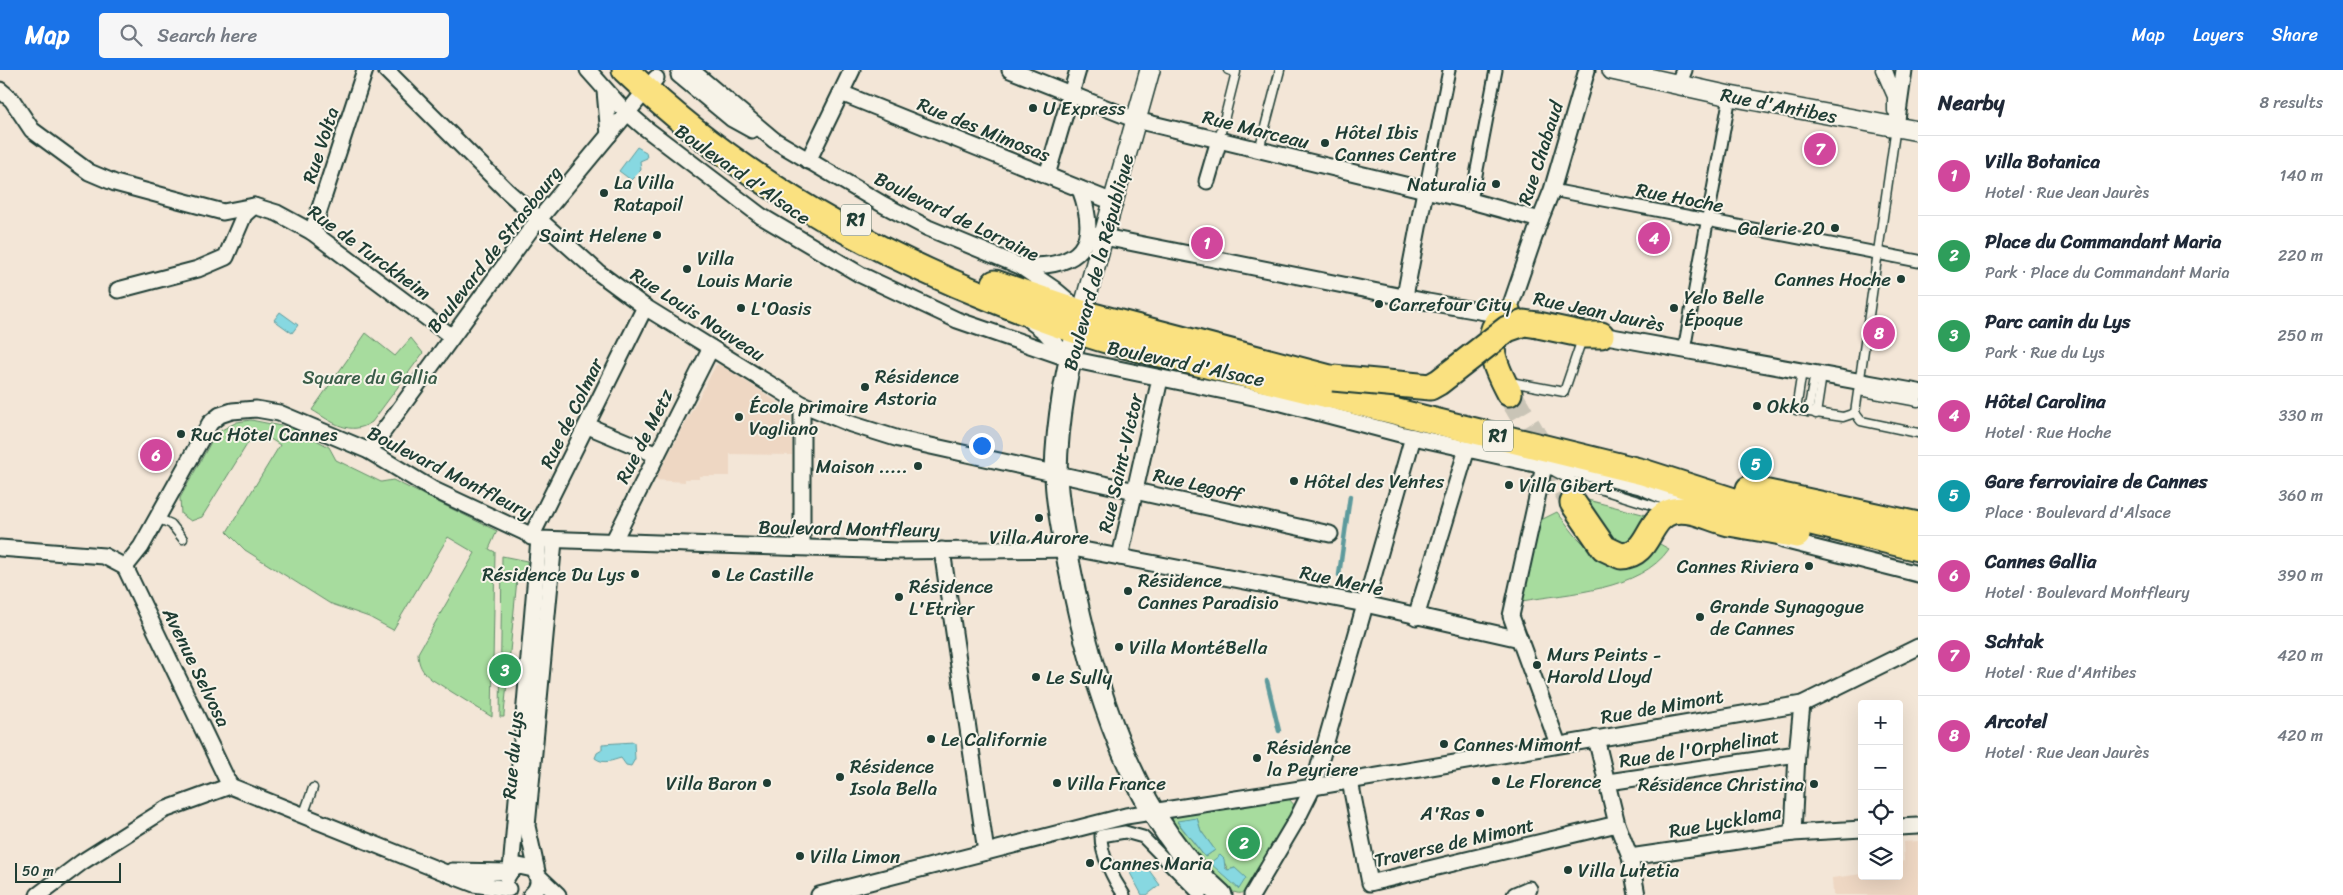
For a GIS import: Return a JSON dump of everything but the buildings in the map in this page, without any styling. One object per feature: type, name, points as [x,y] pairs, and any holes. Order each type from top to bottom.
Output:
[{"type":"highway","name":"R1","points":[[625,70],[664,76],[704,118],[766,165],[858,221],[1079,322],[1633,469],[1762,510],[1918,548]]},
{"type":"highway","name":"R1","points":[[664,76],[750,172],[826,220],[898,258],[1014,308]]},
{"type":"highway","points":[[1014,308],[1079,322]]},
{"type":"highway","points":[[1508,313],[1501,318],[1494,328],[1492,348],[1497,371],[1513,388]]},
{"type":"highway","name":"R1","points":[[1079,322],[1333,378],[1634,453],[1768,494],[1918,526]]},
{"type":"highway","points":[[1333,378],[1430,386],[1444,379],[1506,329],[1524,323],[1593,335]]},
{"type":"highway","points":[[1573,503],[1604,548],[1621,556],[1639,550],[1644,545],[1655,524],[1686,512],[1727,523],[1812,538],[1918,563]]},
{"type":"main road","name":"Boulevard de la République","points":[[1079,322],[1070,359],[1056,473],[1066,548],[1081,625],[1115,733],[1152,811],[1181,854],[1226,893]]},
{"type":"street","name":"Rue Volta","points":[[312,232],[365,70]]},
{"type":"street","name":"Rue Louis Nouveau","points":[[386,70],[539,219],[599,273],[645,306],[802,404],[851,424],[899,439],[1056,473]]},
{"type":"street","points":[[808,161],[852,70]]},
{"type":"street","name":"Rue Marceau","points":[[1010,70],[1136,120],[1471,201],[1540,220]]},
{"type":"street","points":[[1046,175],[1078,70]]},
{"type":"street","name":"Boulevard de la République","points":[[1079,322],[1096,235],[1113,202],[1150,70]]},
{"type":"street","points":[[1096,235],[1405,296],[1449,70]]},
{"type":"street","points":[[1471,201],[1496,70]]},
{"type":"street","name":"Rue Chabaud","points":[[1508,313],[1552,190],[1587,70]]},
{"type":"street","name":"Rue d'Antibes","points":[[1612,70],[1681,78],[1730,96],[1918,131]]},
{"type":"street","points":[[1893,126],[1904,70]]},
{"type":"street","name":"Boulevard d'Alsace","points":[[591,72],[605,91],[628,113],[681,157],[761,216],[861,275],[957,320],[1070,359],[1282,403],[1413,437],[1544,466],[1575,470],[1640,486],[1686,512]]},
{"type":"street","name":"Boulevard de Strasbourg","points":[[370,451],[451,336],[539,219],[628,113],[664,76]]},
{"type":"street","points":[[609,135],[605,91],[629,95],[664,76]]},
{"type":"street","name":"Boulevard de Lorraine","points":[[664,76],[732,119],[774,140],[859,192],[928,228],[1020,266],[1054,288],[1079,322]]},
{"type":"street","points":[[0,90],[12,100],[32,130],[89,172],[115,183],[223,212],[254,206]]},
{"type":"street","name":"Rue des Mimosas","points":[[841,93],[1113,202]]},
{"type":"street","points":[[1684,350],[1706,220],[1730,96]]},
{"type":"street","points":[[1207,181],[1219,140]]},
{"type":"street","points":[[1080,189],[1096,235]]},
{"type":"street","name":"Rue Hoche","points":[[1552,190],[1918,261]]},
{"type":"street","name":"Rue de Turckheim","points":[[254,206],[277,214],[312,232],[451,336]]},
{"type":"street","points":[[118,290],[198,269],[226,257],[244,216],[254,206]]},
{"type":"street","points":[[1020,266],[1046,266],[1065,261],[1096,235]]},
{"type":"street","name":"Rue Jean Jaurès","points":[[1405,296],[1485,312],[1508,313],[1570,324],[1593,335],[1813,373],[1859,386],[1918,392]]},
{"type":"street","name":"Rue de Colmar","points":[[541,539],[588,426],[645,306]]},
{"type":"street","points":[[1014,308],[1045,332],[1070,359]]},
{"type":"street","name":"Rue de Metz","points":[[613,542],[711,348]]},
{"type":"street","name":"Rue Saint-Victor","points":[[1120,557],[1160,378]]},
{"type":"street","points":[[802,404],[802,547]]},
{"type":"street","name":"Boulevard Montfleury","points":[[125,566],[141,547],[210,423],[220,415],[232,411],[256,409],[279,413],[370,451],[432,489],[541,539],[942,550],[1046,551],[1066,548]]},
{"type":"street","points":[[588,426],[656,455]]},
{"type":"street","points":[[1247,894],[1297,819],[1313,787],[1413,437]]},
{"type":"street","points":[[1416,617],[1467,449]]},
{"type":"street","points":[[1544,466],[1511,616],[1558,744]]},
{"type":"street","name":"Rue Legoff","points":[[1056,473],[1330,534]]},
{"type":"street","points":[[1727,523],[1768,537],[1918,574]]},
{"type":"street","name":"Rue du Lys","points":[[538,876],[528,834],[527,816],[540,606],[541,539]]},
{"type":"street","points":[[0,548],[104,556],[125,566]]},
{"type":"street","name":"Rue Merle","points":[[1066,548],[1365,604],[1520,639]]},
{"type":"street","points":[[942,550],[986,852]]},
{"type":"street","name":"Avenue Selvosa","points":[[125,566],[230,786]]},
{"type":"street","name":"Rue du Lys","points":[[511,892],[506,879],[510,871],[540,606]]},
{"type":"street","name":"Rue de Mimont","points":[[819,895],[1152,811],[1350,781],[1558,744],[1802,704],[1918,646]]},
{"type":"street","name":"Rue Lycklama","points":[[1630,857],[1793,833],[1797,754],[1802,704]]},
{"type":"street","points":[[1596,738],[1617,824],[1630,857],[1637,895]]},
{"type":"street","name":"Rue de l'Orphelinat","points":[[1608,782],[1797,754]]},
{"type":"street","name":"Traverse de Mimont","points":[[1350,781],[1370,883],[1617,824]]},
{"type":"street","points":[[38,895],[82,862],[164,810],[230,786],[474,884],[511,892]]},
{"type":"street","points":[[1226,893],[1179,837],[1172,823],[1173,815],[1177,812],[1196,809],[1272,799],[1289,799],[1295,806],[1292,820],[1247,894]]},
{"type":"street","points":[[1903,827],[1918,826]]},
{"type":"street","points":[[1793,833],[1858,829]]},
{"type":"street","points":[[1124,895],[1101,844],[1101,836],[1125,832],[1143,837],[1200,895]]},
{"type":"street","points":[[435,869],[510,871],[524,866],[533,869],[558,895]]},
{"type":"street","points":[[531,895],[538,887],[538,876]]},
{"type":"lane","points":[[1219,140],[1238,71],[1228,70]]},
{"type":"lane","points":[[1258,150],[1280,70]]},
{"type":"lane","points":[[1880,70],[1892,97],[1893,126]]},
{"type":"lane","points":[[1888,70],[1897,96],[1879,253],[1855,412],[1861,421],[1918,433]]},
{"type":"lane","points":[[1894,84],[1896,70]]},
{"type":"lane","points":[[1513,388],[1564,392],[1578,346],[1593,335]]},
{"type":"lane","points":[[1813,373],[1796,410],[1843,417],[1855,412]]},
{"type":"lane","points":[[1812,413],[1813,373]]},
{"type":"lane","points":[[1859,386],[1918,402]]},
{"type":"lane","points":[[1544,466],[1570,480],[1686,512]]},
{"type":"lane","points":[[157,518],[171,524],[183,539]]},
{"type":"lane","points":[[303,816],[313,788]]},
{"type":"shaded area","name":"École primaire Vagliano","points":[[716,365],[721,365],[791,411],[792,455],[730,454],[730,476],[699,476],[699,479],[685,479],[685,482],[655,480]]},
{"type":"shaded area","points":[[1918,841],[1918,895],[1833,895],[1832,878],[1858,875],[1858,880],[1903,880],[1903,842]]},
{"type":"green space","name":"Square du Gallia","points":[[366,333],[395,356],[411,338],[423,353],[372,422],[364,426],[349,428],[334,423],[312,410]]},
{"type":"green space","points":[[251,420],[296,429],[329,447],[336,460],[381,482],[393,480],[497,531],[489,549],[495,552],[492,717],[431,679],[421,668],[418,657],[418,653],[475,553],[448,537],[393,630],[369,617],[329,603],[245,550],[227,532],[280,445],[256,430],[202,517],[191,521],[181,514],[180,498],[216,433],[237,422]]},
{"type":"green space","points":[[1580,498],[1654,517],[1619,551]]},
{"type":"green space","points":[[1557,512],[1575,535],[1596,556],[1658,543],[1669,549],[1656,563],[1640,574],[1622,582],[1581,592],[1522,601],[1524,578],[1541,520]]},
{"type":"green space","points":[[502,556],[527,561],[528,572],[517,579],[504,717],[500,717]]},
{"type":"green space","points":[[1282,798],[1289,799],[1295,806],[1295,814],[1248,890],[1240,893],[1230,890],[1211,874],[1172,823],[1173,815]],"holes":[[[1197,818],[1201,831],[1215,850],[1205,857],[1177,822]],[[1210,862],[1224,862],[1228,870],[1235,868],[1239,888]]]},
{"type":"water","points":[[637,147],[646,152],[647,158],[640,161],[641,170],[631,180],[619,171]]},
{"type":"water","points":[[280,312],[298,325],[292,333],[274,320]]},
{"type":"water","points":[[634,742],[635,759],[631,766],[626,765],[621,758],[605,762],[595,758],[597,753],[602,750],[602,744]]},
{"type":"water","points":[[1197,818],[1201,831],[1215,850],[1205,857],[1177,821]]},
{"type":"water","points":[[1220,855],[1224,859],[1225,868],[1228,870],[1235,868],[1246,878],[1239,889],[1210,863]]},
{"type":"water","points":[[1145,865],[1160,885],[1147,895],[1142,895],[1130,873]]},
{"type":"waterway","points":[[1339,575],[1350,496]]},
{"type":"waterway","points":[[1267,681],[1279,731]]},
{"type":"tunnel","points":[[1509,393],[1573,503]]},
{"type":"place","name":"U Express","points":[[1033,108]]},
{"type":"place","name":"Hôtel Ibis Cannes Centre","points":[[1325,143]]},
{"type":"place","name":"Schtak","points":[[1820,149]]},
{"type":"place","name":"Naturalia","points":[[1496,184]]},
{"type":"place","name":"La Villa Ratapoil","points":[[604,193]]},
{"type":"place","name":"Galerie 20","points":[[1835,228]]},
{"type":"place","name":"Saint Helene","points":[[657,235]]},
{"type":"place","name":"Hôtel Carolina","points":[[1654,238]]},
{"type":"place","name":"Villa Botanica","points":[[1207,243]]},
{"type":"place","name":"Villa Louis Marie","points":[[687,269]]},
{"type":"place","name":"Cannes Hoche","points":[[1901,279]]},
{"type":"place","name":"Carrefour City","points":[[1379,304]]},
{"type":"place","name":"L'Oasis","points":[[741,308]]},
{"type":"place","name":"Yelo Belle Époque","points":[[1674,308]]},
{"type":"place","name":"Arcotel","points":[[1879,333]]},
{"type":"place","name":"Résidence Astoria","points":[[865,387]]},
{"type":"place","name":"Okko","points":[[1757,406]]},
{"type":"place","name":"École primaire Vagliano","points":[[739,417]]},
{"type":"place","name":"Ruc Hôtel Cannes","points":[[181,434]]},
{"type":"place","name":"Cannes Gallia","points":[[156,455]]},
{"type":"place","name":"Gare ferroviaire de Cannes","points":[[1756,464]]},
{"type":"place","name":"Maison .....","points":[[918,466]]},
{"type":"place","name":"Hôtel des Ventes","points":[[1294,481]]},
{"type":"place","name":"Villa Gibert","points":[[1509,485]]},
{"type":"place","name":"Villa Aurore","points":[[1039,518]]},
{"type":"place","name":"Cannes Riviera","points":[[1809,566]]},
{"type":"place","name":"Résidence Du Lys","points":[[635,574]]},
{"type":"place","name":"Le Castille","points":[[716,574]]},
{"type":"place","name":"Résidence Cannes Paradisio","points":[[1128,591]]},
{"type":"place","name":"Résidence L'Etrier","points":[[899,597]]},
{"type":"place","name":"Grande Synagogue de Cannes","points":[[1700,617]]},
{"type":"place","name":"Villa MontéBella","points":[[1119,647]]},
{"type":"place","name":"Murs Peints - Harold Lloyd","points":[[1537,665]]},
{"type":"place","name":"Parc canin du Lys","points":[[505,670]]},
{"type":"place","name":"Le Sully","points":[[1036,677]]},
{"type":"place","name":"Le Californie","points":[[931,739]]},
{"type":"place","name":"Cannes Mimont","points":[[1444,744]]},
{"type":"place","name":"Résidence la Peyriere","points":[[1257,758]]},
{"type":"place","name":"Résidence Isola Bella","points":[[840,777]]},
{"type":"place","name":"Le Florence","points":[[1496,781]]},
{"type":"place","name":"Villa Baron","points":[[767,783]]},
{"type":"place","name":"Villa France","points":[[1057,783]]},
{"type":"place","name":"Résidence Christina","points":[[1814,784]]},
{"type":"place","name":"A'Ras","points":[[1480,813]]},
{"type":"place","name":"Place du Commandant Maria","points":[[1244,843]]},
{"type":"place","name":"Villa Limon","points":[[800,856]]},
{"type":"place","name":"Cannes Maria","points":[[1090,863]]},
{"type":"place","name":"Villa Lutetia","points":[[1568,870]]}]
